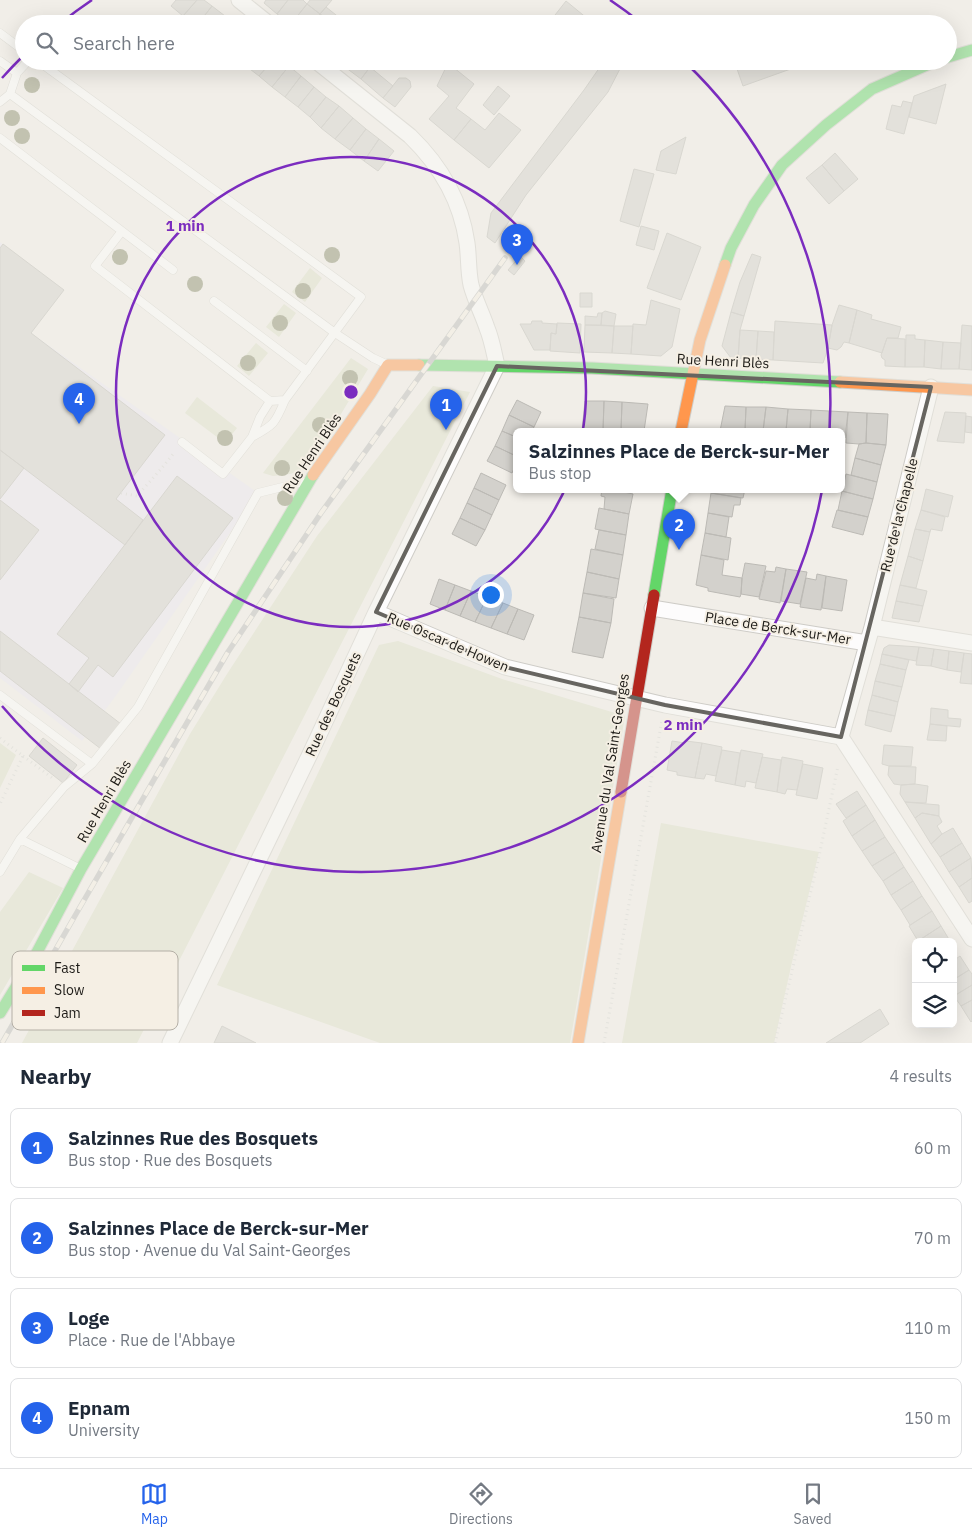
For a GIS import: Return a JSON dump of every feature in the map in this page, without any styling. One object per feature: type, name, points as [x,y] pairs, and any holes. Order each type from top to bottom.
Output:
[{"type":"street","points":[[239,0],[258,15]]},
{"type":"street","points":[[957,54],[972,50]]},
{"type":"street","points":[[327,70],[410,136],[422,148],[443,176],[460,211],[467,244],[471,285],[475,300],[488,329],[497,366]]},
{"type":"street","points":[[683,428],[700,340],[731,248],[754,205],[782,165],[826,125],[872,89],[914,70]]},
{"type":"street","name":"Rue Henri Blès","points":[[38,951],[81,869],[309,481],[388,365],[497,366],[693,374],[931,386],[972,390]]},
{"type":"street","name":"Rue des Bosquets","points":[[178,1026],[311,752],[376,612],[497,366]]},
{"type":"street","name":"Rue de la Chapelle","points":[[867,642],[931,386]]},
{"type":"street","name":"Avenue du Val Saint-Georges","points":[[578,1043],[671,493]]},
{"type":"street","name":"Place de Berck-sur-Mer","points":[[652,608],[867,642],[842,739]]},
{"type":"street","name":"Rue Oscar de Howen","points":[[376,612],[505,667],[636,698]]},
{"type":"street","points":[[872,626],[972,643]]},
{"type":"street","points":[[636,698],[842,739],[972,939]]},
{"type":"street","name":"Rue Henri Blès","points":[[0,1012],[12,993]]},
{"type":"street","name":"Rue des Bosquets","points":[[170,1043],[176,1030]]},
{"type":"lane","points":[[0,34],[15,45]]},
{"type":"lane","points":[[0,61],[17,73]]},
{"type":"lane","points":[[0,102],[10,94],[20,70]]},
{"type":"lane","points":[[50,70],[361,297],[285,400],[271,427],[252,437]]},
{"type":"lane","points":[[10,94],[335,333],[373,358],[388,365]]},
{"type":"lane","points":[[0,138],[173,270]]},
{"type":"lane","points":[[122,231],[95,266],[270,401],[285,400]]},
{"type":"lane","points":[[214,301],[307,371]]},
{"type":"lane","points":[[182,442],[223,474],[252,437],[260,417],[270,401]]},
{"type":"lane","points":[[0,872],[20,840],[64,786],[92,764],[138,706],[258,493],[309,481]]},
{"type":"lane","points":[[0,695],[92,764]]},
{"type":"lane","points":[[20,840],[81,869]]},
{"type":"path","points":[[121,493],[137,496],[164,466]]},
{"type":"path","points":[[604,1043],[665,705]]},
{"type":"path","points":[[0,738],[64,786]]},
{"type":"path","points":[[775,1043],[818,861],[842,739]]},
{"type":"path","points":[[0,804],[23,756]]},
{"type":"highlighted area","points":[[497,366],[931,387],[841,737],[665,705],[505,667],[376,612]]},
{"type":"shaded area","points":[[0,242],[64,290],[31,333],[258,493],[82,741],[0,678]]},
{"type":"green space","points":[[310,268],[322,278],[305,302],[292,292]]},
{"type":"green space","points":[[284,304],[296,313],[279,337],[266,327]]},
{"type":"green space","points":[[256,343],[268,353],[249,376],[237,366]]},
{"type":"green space","points":[[351,358],[368,369],[314,459],[299,471],[290,474],[273,476],[263,473]]},
{"type":"green space","points":[[433,386],[470,392],[178,963],[178,951],[72,951],[190,734],[317,536]]},
{"type":"green space","points":[[197,397],[237,428],[225,443],[185,413]]},
{"type":"green space","points":[[398,641],[502,679],[625,716],[570,1043],[380,1043],[217,985],[379,645]]},
{"type":"green space","points":[[0,743],[16,755],[0,788]]},
{"type":"green space","points":[[661,823],[819,852],[774,1043],[622,1043]]},
{"type":"green space","points":[[29,872],[63,888],[26,951],[12,951],[12,975],[0,995],[0,912]]},
{"type":"green space","points":[[29,1030],[144,1030],[137,1043],[22,1043]]},
{"type":"building","points":[[176,0],[197,0],[184,15],[171,6]]},
{"type":"building","points":[[197,0],[204,0],[212,6],[205,15],[184,15]]},
{"type":"building","points":[[266,0],[288,0],[277,14],[264,3]]},
{"type":"building","points":[[288,0],[303,0],[307,4],[298,15],[277,14]]},
{"type":"building","points":[[310,0],[332,0],[320,14],[307,4]]},
{"type":"building","points":[[566,1],[583,15],[555,15]]},
{"type":"building","points":[[307,4],[320,14],[319,15],[298,15]]},
{"type":"building","points":[[212,6],[224,15],[205,15]]},
{"type":"building","points":[[326,7],[336,15],[321,15],[320,14]]},
{"type":"building","points":[[251,70],[264,70],[259,76]]},
{"type":"building","points":[[264,70],[286,70],[272,87],[259,76]]},
{"type":"building","points":[[286,70],[294,70],[301,76],[285,97],[272,87]]},
{"type":"building","points":[[349,70],[368,70],[361,79]]},
{"type":"building","points":[[368,70],[374,70],[393,86],[383,98],[361,79]]},
{"type":"building","points":[[445,70],[457,70],[474,84],[456,108],[471,119],[454,140],[429,119],[449,96],[437,86]]},
{"type":"building","points":[[598,70],[619,70],[608,92],[526,195],[495,243],[487,237],[491,213]]},
{"type":"building","points":[[737,70],[788,70],[743,86]]},
{"type":"building","points":[[301,76],[314,87],[298,107],[285,97]]},
{"type":"building","points":[[399,78],[406,78],[410,81],[411,87],[395,107],[383,98]]},
{"type":"building","points":[[946,84],[936,124],[909,117],[914,96]]},
{"type":"building","points":[[498,86],[510,96],[494,115],[483,105]]},
{"type":"building","points":[[314,87],[326,97],[310,117],[298,107]]},
{"type":"building","points":[[326,97],[339,106],[321,128],[310,117]]},
{"type":"building","points":[[903,101],[912,103],[904,134],[886,129],[892,105],[901,107]]},
{"type":"building","points":[[339,106],[353,118],[335,139],[321,128]]},
{"type":"building","points":[[499,113],[521,130],[489,168],[454,140],[471,119],[485,130]]},
{"type":"building","points":[[353,118],[366,129],[350,150],[335,139]]},
{"type":"building","points":[[366,129],[379,139],[364,161],[350,150]]},
{"type":"building","points":[[686,137],[676,174],[656,170],[661,151]]},
{"type":"building","points":[[379,139],[394,151],[378,171],[364,161]]},
{"type":"building","points":[[835,153],[858,179],[844,191],[822,165]]},
{"type":"building","points":[[822,165],[844,191],[829,204],[806,178]]},
{"type":"building","points":[[634,169],[654,174],[639,227],[620,221]]},
{"type":"building","points":[[641,226],[659,231],[654,250],[636,245]]},
{"type":"building","points":[[667,233],[701,247],[681,300],[647,288]]},
{"type":"building","points":[[3,244],[64,290],[31,333],[165,435],[116,499],[143,520],[125,545],[0,450],[0,248]]},
{"type":"building","points":[[752,254],[761,257],[744,316],[731,312],[740,282]]},
{"type":"building","points":[[520,256],[525,261],[514,275],[508,270]]},
{"type":"building","points":[[580,293],[592,293],[592,307],[580,307]]},
{"type":"building","points":[[651,300],[680,309],[672,347],[661,356],[631,354],[633,324],[646,325]]},
{"type":"building","points":[[839,305],[857,310],[849,343],[844,342],[837,350],[828,348],[832,325]]},
{"type":"building","points":[[857,310],[872,315],[871,319],[901,327],[898,338],[887,338],[882,353],[849,343]]},
{"type":"building","points":[[605,311],[616,314],[614,326],[601,325],[602,313]]},
{"type":"building","points":[[731,312],[744,316],[740,330],[738,358],[731,358],[722,346]]},
{"type":"building","points":[[598,313],[602,313],[601,325],[585,325],[585,316],[597,317]]},
{"type":"building","points":[[532,321],[557,324],[556,334],[551,333],[550,350],[534,350],[520,324],[531,324]]},
{"type":"building","points":[[775,321],[832,325],[823,363],[773,360]]},
{"type":"building","points":[[557,323],[581,324],[580,353],[550,351],[551,333],[556,334]]},
{"type":"building","points":[[585,325],[614,326],[612,353],[584,352]]},
{"type":"building","points":[[962,325],[972,326],[972,370],[959,369]]},
{"type":"building","points":[[614,326],[633,326],[631,354],[612,353]]},
{"type":"building","points":[[740,330],[758,331],[756,359],[738,358]]},
{"type":"building","points":[[758,331],[774,332],[773,360],[756,359]]},
{"type":"building","points":[[906,335],[915,335],[915,339],[925,340],[924,367],[905,367]]},
{"type":"building","points":[[887,338],[905,339],[905,367],[885,366],[885,360],[881,355]]},
{"type":"building","points":[[925,340],[943,342],[941,369],[924,367]]},
{"type":"building","points":[[943,342],[961,343],[959,369],[941,369]]},
{"type":"building","points":[[517,400],[541,412],[534,427],[509,415]]},
{"type":"building","points":[[585,401],[604,401],[603,428],[582,428]]},
{"type":"building","points":[[604,401],[622,402],[621,428],[603,428]]},
{"type":"building","points":[[622,402],[648,404],[644,428],[621,428]]},
{"type":"building","points":[[725,406],[746,407],[745,428],[721,428]]},
{"type":"building","points":[[746,407],[766,407],[763,428],[745,428]]},
{"type":"building","points":[[766,407],[788,409],[786,428],[763,428]]},
{"type":"building","points":[[788,409],[811,410],[810,428],[786,428]]},
{"type":"building","points":[[811,410],[829,411],[829,428],[810,428]]},
{"type":"building","points":[[829,411],[848,412],[845,438],[845,428],[829,428]]},
{"type":"building","points":[[848,412],[867,413],[866,443],[846,443]]},
{"type":"building","points":[[945,412],[966,413],[964,443],[937,441]]},
{"type":"building","points":[[867,413],[888,414],[886,445],[866,443]]},
{"type":"building","points":[[509,415],[534,427],[513,428],[513,436],[502,431]]},
{"type":"building","points":[[966,416],[972,417],[972,433],[965,432]]},
{"type":"building","points":[[502,431],[513,436],[513,455],[495,446]]},
{"type":"building","points":[[859,444],[886,445],[881,465],[855,458]]},
{"type":"building","points":[[495,446],[513,455],[513,471],[512,473],[487,461]]},
{"type":"building","points":[[0,450],[24,468],[0,499]]},
{"type":"building","points":[[855,458],[881,465],[877,482],[851,475]]},
{"type":"building","points":[[481,473],[506,485],[499,500],[474,488]]},
{"type":"building","points":[[846,474],[877,482],[873,499],[845,492]]},
{"type":"building","points":[[177,476],[233,518],[113,677],[98,665],[78,692],[69,684],[89,658],[57,634]]},
{"type":"building","points":[[474,488],[499,500],[492,515],[467,503]]},
{"type":"building","points":[[926,489],[953,496],[948,517],[921,510]]},
{"type":"building","points":[[845,492],[873,499],[868,517],[838,510],[842,493]]},
{"type":"building","points":[[601,493],[633,494],[629,514],[604,509],[605,497],[601,496]]},
{"type":"building","points":[[711,493],[744,493],[743,498]]},
{"type":"building","points":[[711,493],[741,498],[740,505],[734,505],[732,517],[708,513]]},
{"type":"building","points":[[0,500],[39,530],[0,580]]},
{"type":"building","points":[[467,503],[492,515],[485,530],[460,518]]},
{"type":"building","points":[[599,508],[629,514],[626,535],[595,529]]},
{"type":"building","points":[[837,510],[868,517],[863,535],[832,527]]},
{"type":"building","points":[[921,510],[945,517],[942,531],[931,529],[930,532],[915,529]]},
{"type":"building","points":[[708,513],[729,517],[726,537],[705,533]]},
{"type":"building","points":[[460,518],[485,530],[476,546],[452,534]]},
{"type":"building","points":[[915,529],[930,532],[923,561],[908,556]]},
{"type":"building","points":[[599,530],[626,535],[623,555],[595,549]]},
{"type":"building","points":[[705,533],[731,538],[728,560],[701,555]]},
{"type":"building","points":[[591,549],[623,555],[619,579],[587,572]]},
{"type":"building","points":[[701,555],[724,560],[722,575],[742,578],[740,597],[708,591],[708,588],[696,585]]},
{"type":"building","points":[[908,556],[923,561],[916,588],[900,585]]},
{"type":"building","points":[[745,563],[766,566],[759,597],[741,594]]},
{"type":"building","points":[[776,567],[786,569],[780,603],[759,599],[766,571],[775,572]]},
{"type":"building","points":[[786,569],[807,572],[800,604],[781,601]]},
{"type":"building","points":[[587,572],[619,579],[616,598],[583,593]]},
{"type":"building","points":[[817,574],[826,576],[821,610],[800,607],[806,578],[816,580]]},
{"type":"building","points":[[826,576],[847,580],[842,611],[822,608]]},
{"type":"building","points":[[439,579],[455,585],[445,610],[430,604]]},
{"type":"building","points":[[455,585],[471,591],[460,616],[445,610]]},
{"type":"building","points":[[900,585],[927,591],[923,606],[896,601]]},
{"type":"building","points":[[471,591],[487,597],[475,622],[460,616]]},
{"type":"building","points":[[583,593],[614,599],[611,623],[579,617]]},
{"type":"building","points":[[487,597],[503,603],[491,628],[475,622]]},
{"type":"building","points":[[896,601],[923,606],[919,622],[892,618]]},
{"type":"building","points":[[503,603],[518,609],[507,634],[491,628]]},
{"type":"building","points":[[518,609],[534,615],[524,640],[507,634]]},
{"type":"building","points":[[579,617],[611,623],[603,658],[572,652]]},
{"type":"building","points":[[0,631],[121,724],[101,749],[0,671]]},
{"type":"building","points":[[889,645],[919,647],[916,661],[882,654],[884,648]]},
{"type":"building","points":[[919,647],[934,649],[931,666],[916,665]]},
{"type":"building","points":[[934,649],[949,651],[947,670],[931,666]]},
{"type":"building","points":[[949,651],[964,653],[961,672],[947,670]]},
{"type":"building","points":[[964,653],[972,654],[972,684],[960,683]]},
{"type":"building","points":[[882,654],[909,660],[906,670],[880,664]]},
{"type":"building","points":[[880,664],[906,670],[902,687],[875,681]]},
{"type":"building","points":[[875,681],[902,687],[898,702],[872,695]]},
{"type":"building","points":[[872,695],[898,702],[895,716],[868,710]]},
{"type":"building","points":[[931,708],[948,710],[948,718],[961,719],[960,727],[930,724]]},
{"type":"building","points":[[868,710],[895,716],[891,732],[865,725]]},
{"type":"building","points":[[930,724],[947,726],[946,741],[927,740]]},
{"type":"building","points":[[43,738],[77,765],[63,783],[29,756]]},
{"type":"building","points":[[672,741],[702,743],[695,778],[677,775],[677,772],[667,770]]},
{"type":"building","points":[[702,743],[722,747],[716,776],[706,774],[704,779],[695,778]]},
{"type":"building","points":[[884,745],[913,747],[911,766],[889,766],[882,764]]},
{"type":"building","points":[[722,750],[740,753],[735,785],[715,781]]},
{"type":"building","points":[[741,750],[763,754],[756,783],[746,781],[745,787],[735,785]]},
{"type":"building","points":[[762,757],[781,760],[777,792],[755,788]]},
{"type":"building","points":[[782,757],[803,761],[797,790],[787,789],[785,794],[777,792]]},
{"type":"building","points":[[803,764],[823,768],[817,799],[796,795]]},
{"type":"building","points":[[889,766],[916,767],[915,784],[894,784],[888,775]]},
{"type":"building","points":[[915,784],[928,786],[926,803],[905,802],[900,794],[901,785]]},
{"type":"building","points":[[857,791],[866,805],[846,818],[836,804]]},
{"type":"building","points":[[905,802],[939,805],[939,816],[922,813],[915,818]]},
{"type":"building","points":[[866,805],[875,820],[852,836],[843,821]]},
{"type":"building","points":[[922,813],[939,816],[942,822],[937,826],[942,834],[931,844],[915,818]]},
{"type":"building","points":[[875,820],[885,837],[862,851],[852,836]]},
{"type":"building","points":[[953,828],[962,843],[940,857],[931,844],[942,834]]},
{"type":"building","points":[[885,837],[895,852],[872,866],[862,851]]},
{"type":"building","points":[[962,843],[971,858],[949,872],[940,857]]},
{"type":"building","points":[[895,852],[904,867],[883,881],[872,866]]},
{"type":"building","points":[[971,858],[972,878],[959,887],[949,872]]},
{"type":"building","points":[[904,867],[913,881],[891,895],[883,881]]},
{"type":"building","points":[[972,878],[972,901],[969,903],[959,887]]},
{"type":"building","points":[[913,881],[922,896],[901,910],[891,895]]},
{"type":"building","points":[[922,896],[932,911],[910,925],[901,910]]},
{"type":"building","points":[[932,911],[941,926],[923,938],[916,938],[909,926]]},
{"type":"building","points":[[941,926],[948,938],[923,938]]},
{"type":"building","points":[[960,956],[969,970],[957,978],[957,958]]},
{"type":"building","points":[[969,970],[972,974],[972,985],[957,994],[957,978]]},
{"type":"building","points":[[972,985],[972,1000],[961,1006],[957,1000],[957,994]]},
{"type":"building","points":[[972,1000],[972,1021],[971,1022],[961,1006]]},
{"type":"building","points":[[880,1009],[889,1024],[860,1043],[826,1043]]},
{"type":"building","points":[[222,1026],[256,1043],[214,1043]]},
{"type":"railway","points":[[55,951],[228,652],[321,513],[505,258]]},
{"type":"railway","points":[[2,1043],[12,1026]]},
{"type":"traffic: fast","points":[[957,54],[972,50]]},
{"type":"traffic: fast","points":[[725,265],[731,248],[754,205],[782,165],[826,125],[872,89],[915,70]]},
{"type":"traffic: fast","points":[[419,365],[592,368],[840,382]]},
{"type":"traffic: fast","points":[[38,951],[81,869],[313,475]]},
{"type":"traffic: fast","points":[[654,595],[671,493]]},
{"type":"traffic: fast","points":[[0,1013],[12,993]]},
{"type":"traffic: slow","points":[[682,428],[700,340],[725,265]]},
{"type":"traffic: slow","points":[[313,475],[388,365],[419,365]]},
{"type":"traffic: slow","points":[[840,382],[972,390]]},
{"type":"traffic: slow","points":[[578,1043],[621,792]]},
{"type":"traffic: jam","points":[[621,792],[654,595]]},
{"type":"place","name":"Loge","points":[[517,265]]},
{"type":"place","name":"Epnam","points":[[79,424]]},
{"type":"place","name":"Salzinnes Rue des Bosquets","points":[[446,430]]},
{"type":"place","name":"Salzinnes Place de Berck-sur-Mer","points":[[679,550]]}]
